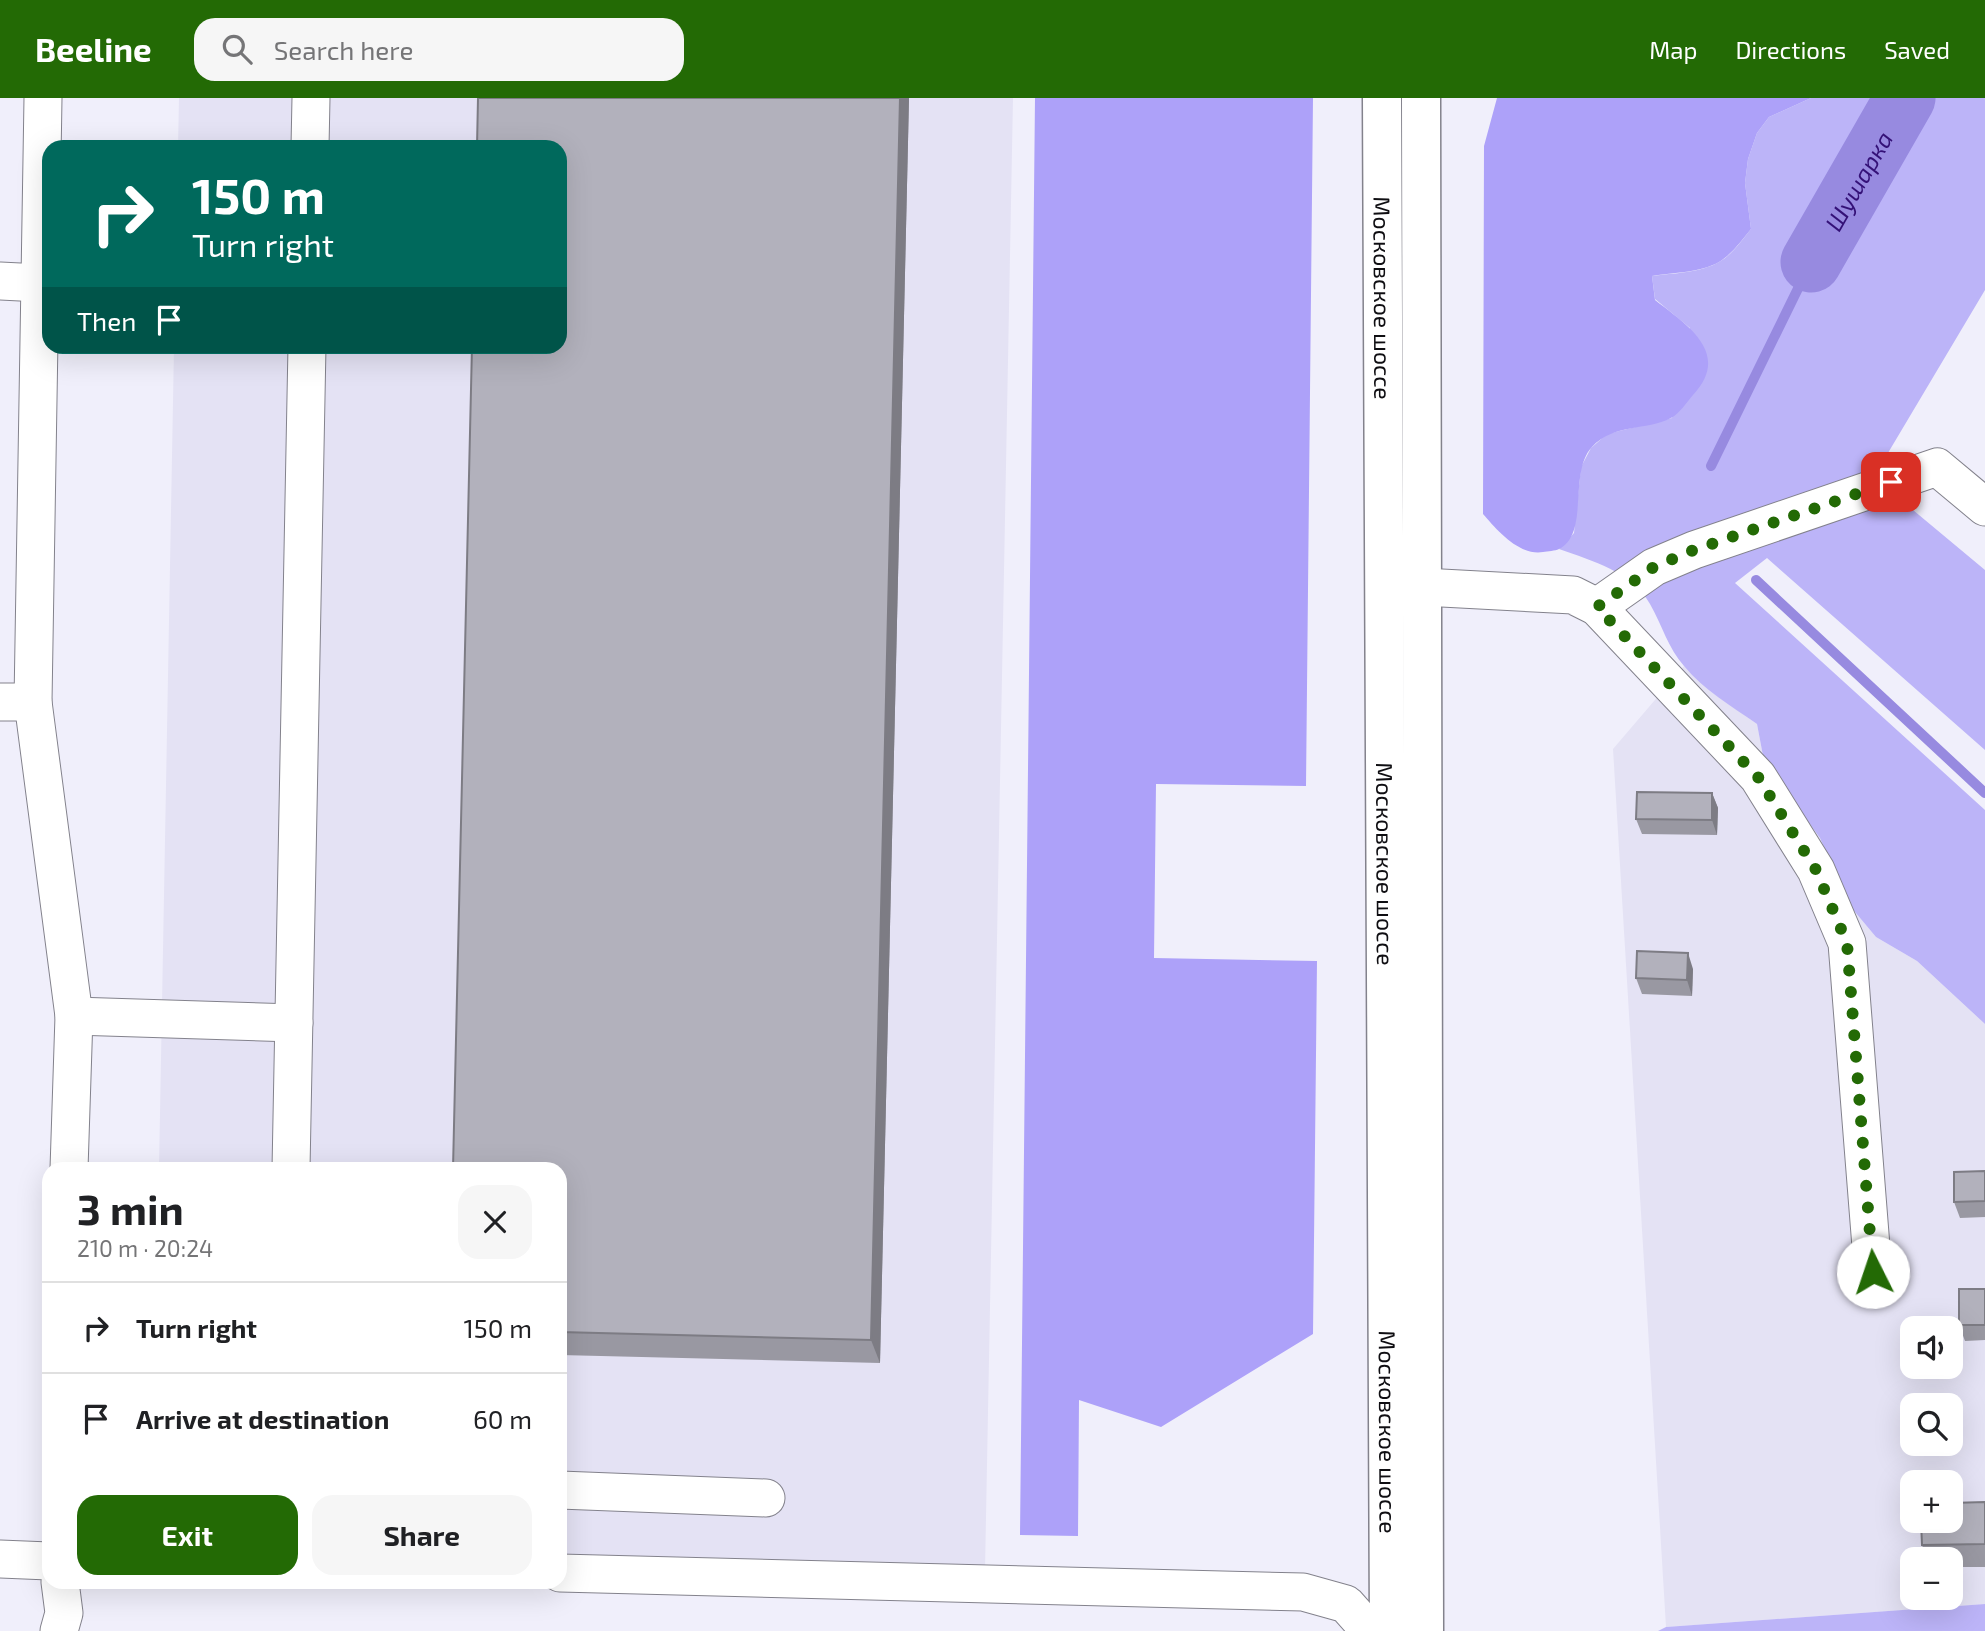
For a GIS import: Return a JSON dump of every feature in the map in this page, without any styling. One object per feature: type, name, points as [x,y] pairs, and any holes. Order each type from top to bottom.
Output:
[{"type":"highway","name":"Московское шоссе","points":[[1382,98],[1389,1631]]},
{"type":"highway","name":"Московское шоссе","points":[[1421,98],[1424,1631]]},
{"type":"street","points":[[42,140],[43,98]]},
{"type":"street","points":[[310,140],[311,98]]},
{"type":"street","points":[[42,160],[40,283],[16,702],[74,1016],[69,1162]]},
{"type":"street","points":[[0,281],[40,283]]},
{"type":"street","points":[[291,1162],[307,354]]},
{"type":"street","points":[[1597,607],[1654,567],[1694,550],[1937,467],[1985,507]]},
{"type":"street","points":[[1423,587],[1573,595],[1597,607],[1758,777],[1816,870],[1847,943],[1873,1272]]},
{"type":"street","points":[[74,1016],[294,1023]]},
{"type":"street","points":[[567,1490],[766,1498]]},
{"type":"street","points":[[0,1559],[42,1561]]},
{"type":"street","points":[[567,1573],[1303,1592],[1346,1605],[1370,1631]]},
{"type":"street","points":[[59,1631],[64,1613],[61,1589]]},
{"type":"shaded area","points":[[179,98],[1013,98],[985,1570],[567,1561],[567,1162],[159,1162],[174,354],[567,354],[567,140],[178,140]]},
{"type":"shaded area","points":[[1035,98],[1313,98],[1306,786],[1156,784],[1154,958],[1317,961],[1313,1334],[1161,1427],[1079,1400],[1078,1536],[1020,1535]]},
{"type":"shaded area","points":[[1497,98],[1811,98],[1769,117],[1757,133],[1748,159],[1745,183],[1751,229],[1736,247],[1712,266],[1652,276],[1655,300],[1691,330],[1707,353],[1708,366],[1704,380],[1683,408],[1671,418],[1610,434],[1592,447],[1581,471],[1574,530],[1568,541],[1559,549],[1543,552],[1517,546],[1483,514],[1484,146]]},
{"type":"shaded area","points":[[1811,98],[1985,98],[1985,290],[1882,463],[1901,500],[1985,570],[1985,750],[1767,558],[1735,583],[1985,810],[1985,1024],[1917,961],[1876,937],[1850,906],[1820,838],[1764,761],[1757,724],[1709,690],[1684,666],[1642,593],[1610,569],[1559,549],[1574,533],[1581,467],[1591,448],[1607,434],[1672,418],[1690,328],[1655,299],[1652,276],[1712,266],[1736,247],[1751,229],[1745,183],[1748,159],[1757,133],[1769,117]]},
{"type":"shaded area","points":[[1684,666],[1710,691],[1757,724],[1764,761],[1820,838],[1850,906],[1876,937],[1917,961],[1985,1024],[1985,1604],[1963,1606],[1963,1547],[1900,1547],[1902,1610],[1666,1627],[1613,749]]},
{"type":"shaded area","points":[[1985,1604],[1985,1631],[1658,1631],[1666,1627],[1902,1610],[1963,1610],[1963,1606]]},
{"type":"building","points":[[478,98],[900,98],[871,1340],[567,1332],[567,1162],[453,1162],[472,354],[567,354],[567,140],[477,140]]},
{"type":"building","points":[[1637,792],[1712,793],[1712,820],[1636,819]]},
{"type":"building","points":[[1637,951],[1688,953],[1687,980],[1636,978]]},
{"type":"building","points":[[1985,1171],[1985,1201],[1954,1202],[1954,1172]]},
{"type":"building","points":[[1959,1289],[1985,1289],[1985,1325],[1963,1325],[1963,1316],[1959,1316]]},
{"type":"building","points":[[1985,1502],[1985,1544],[1922,1545],[1922,1533],[1963,1533],[1963,1503]]},
{"type":"waterway","name":"Шушарка","points":[[1811,262],[1905,98]]},
{"type":"waterway","points":[[1711,466],[1811,262]]},
{"type":"waterway","points":[[1756,580],[1985,793]]},
{"type":"route","points":[[1873,1272],[1847,943],[1816,870],[1758,777],[1597,607],[1654,567],[1694,550],[1891,482]]}]
